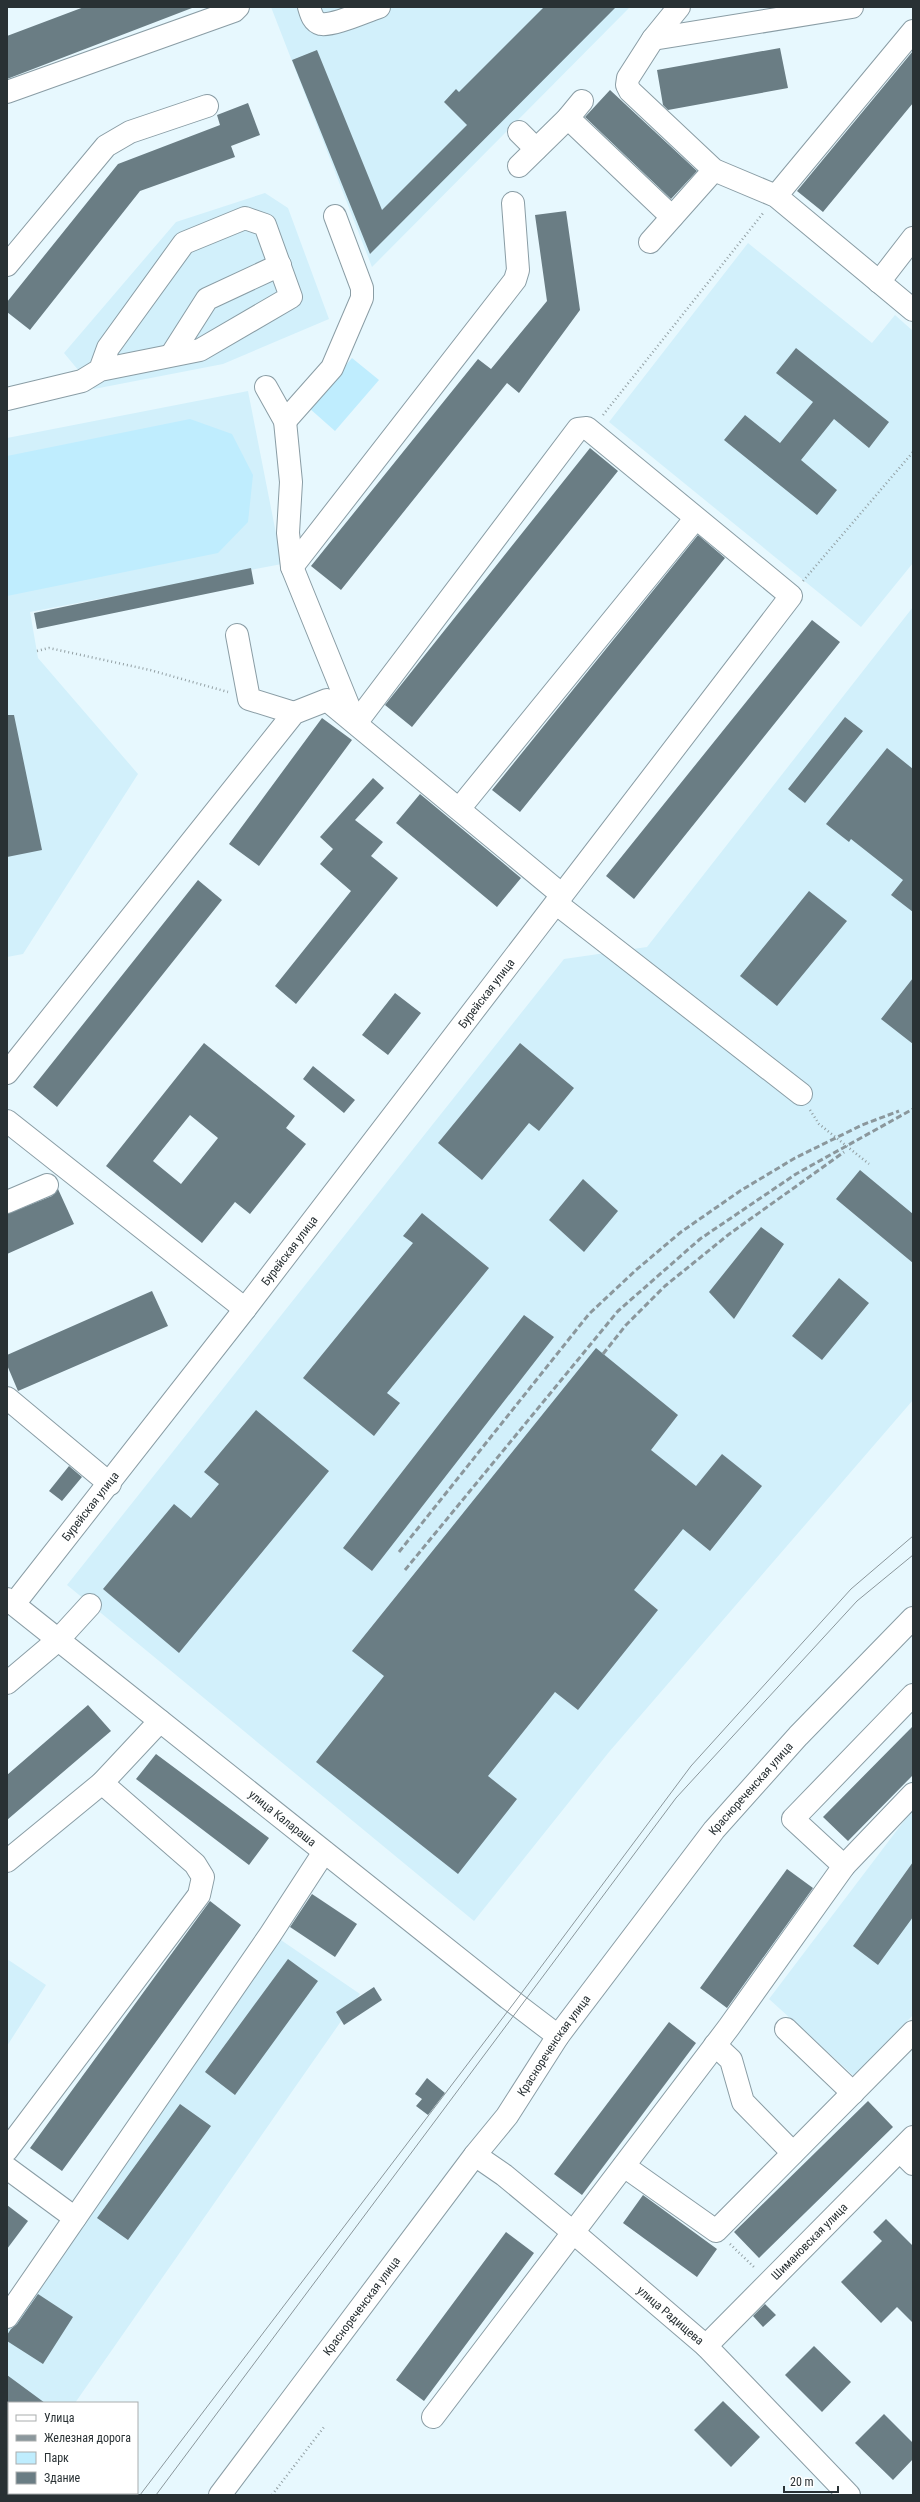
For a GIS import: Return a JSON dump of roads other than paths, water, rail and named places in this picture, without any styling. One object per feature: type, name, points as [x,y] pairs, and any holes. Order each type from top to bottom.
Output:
[{"type":"street","points":[[7,92],[227,13],[238,7]]},
{"type":"street","points":[[309,7],[313,18],[320,24],[329,24],[380,7]]},
{"type":"street","points":[[679,7],[653,39],[628,78],[627,85],[630,92],[714,170],[776,196],[913,310]]},
{"type":"street","points":[[653,39],[852,7]]},
{"type":"street","points":[[776,196],[913,31]]},
{"type":"street","points":[[518,166],[568,118],[582,101]]},
{"type":"street","points":[[7,265],[106,146],[130,132],[207,106]]},
{"type":"street","points":[[568,118],[672,217]]},
{"type":"street","points":[[519,132],[536,149]]},
{"type":"street","points":[[650,242],[714,170]]},
{"type":"street","points":[[292,567],[515,280],[518,270],[513,203]]},
{"type":"street","points":[[286,421],[332,368],[362,298],[362,288],[335,216]]},
{"type":"street","points":[[7,399],[82,381],[100,370],[172,354],[200,350],[292,297],[265,225],[245,218],[184,243],[108,348],[100,370]]},
{"type":"street","points":[[879,282],[913,238]]},
{"type":"street","points":[[172,354],[207,299],[280,265]]},
{"type":"street","points":[[266,388],[286,421],[292,482],[288,533],[292,567],[356,723]]},
{"type":"street","points":[[356,723],[578,429],[582,427],[590,431],[695,519],[459,809]]},
{"type":"street","name":"Бурейская улица","points":[[10,1602],[110,1484],[791,596],[695,519]]},
{"type":"street","points":[[237,635],[249,699],[294,713]]},
{"type":"street","points":[[7,1073],[294,713],[327,700],[459,809],[559,899],[801,1094]]},
{"type":"street","points":[[7,1121],[245,1309]]},
{"type":"street","points":[[7,1202],[47,1184]]},
{"type":"street","points":[[7,1398],[110,1484]]},
{"type":"street","name":"улица Калараша","points":[[10,1602],[558,2036]]},
{"type":"street","points":[[7,1683],[58,1640],[90,1605]]},
{"type":"street","name":"Краснореченская улица","points":[[220,2495],[475,2155],[507,2116],[558,2036],[714,1830],[803,1731],[913,1618]]},
{"type":"street","points":[[844,1866],[793,1819],[913,1695]]},
{"type":"street","points":[[7,1861],[102,1783],[160,1721]]},
{"type":"street","points":[[7,2150],[199,1895],[203,1876],[195,1864],[102,1783]]},
{"type":"street","points":[[433,2417],[715,2045],[844,1866],[913,1794]]},
{"type":"street","points":[[7,2317],[270,1935],[324,1852]]},
{"type":"street","points":[[786,2029],[853,2093]]},
{"type":"street","points":[[624,2166],[716,2231],[913,2032]]},
{"type":"street","points":[[715,2045],[731,2060],[743,2102],[793,2153]]},
{"type":"street","name":"Шимановская улица","points":[[706,2346],[770,2282],[909,2151]]},
{"type":"street","name":"улица Радищева","points":[[475,2155],[504,2175],[574,2232],[706,2346],[849,2495]]},
{"type":"street","points":[[7,2168],[75,2218]]},
{"type":"tram line","points":[[140,2495],[514,2003],[691,1766],[851,1589],[913,1536]]},
{"type":"tram line","points":[[156,2495],[676,1798],[857,1601],[913,1555]]},
{"type":"railway","points":[[405,1570],[618,1311],[700,1239],[796,1174],[913,1109]]},
{"type":"railway","points":[[399,1552],[589,1314],[636,1270],[681,1232],[740,1191],[795,1158],[862,1125],[899,1111]]},
{"type":"railway","points":[[603,1354],[626,1325],[665,1286],[728,1235],[844,1152]]}]
